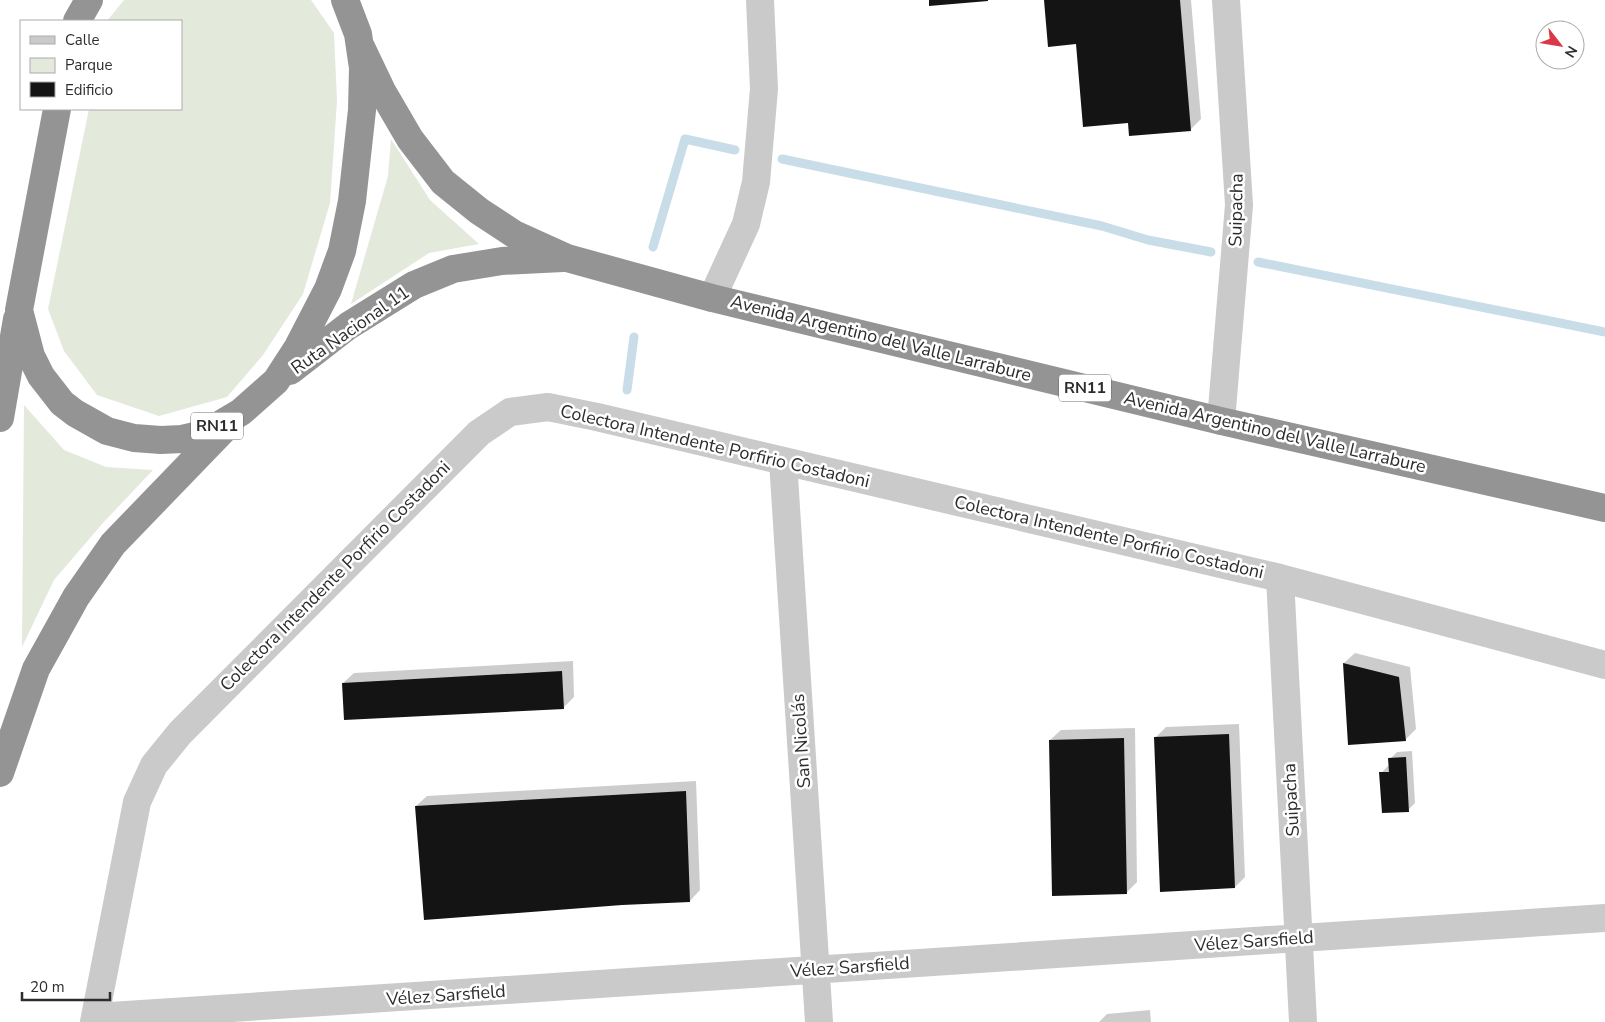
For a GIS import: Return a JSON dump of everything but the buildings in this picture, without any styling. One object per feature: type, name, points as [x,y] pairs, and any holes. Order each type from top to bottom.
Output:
[{"type":"highway","points":[[78,20],[89,0]]},
{"type":"highway","name":"Ruta Nacional 11","points":[[276,381],[298,347],[328,288],[342,251],[352,201],[362,110],[363,68],[358,34],[345,0]]},
{"type":"highway","name":"Ruta Nacional 11","points":[[361,47],[382,91],[410,139],[443,182],[479,211],[514,234],[567,258]]},
{"type":"highway","name":"Ruta Nacional 11","points":[[56,110],[19,310],[31,356],[41,376],[68,408],[107,431],[134,438],[161,440],[182,439],[204,434],[241,412],[276,381],[348,326],[414,285],[453,269],[502,261],[567,258]]},
{"type":"highway","name":"Avenida Argentino del Valle Larrabure","points":[[567,258],[712,298],[1221,421],[1605,508]]},
{"type":"highway","name":"RN11","points":[[0,418],[19,310]]},
{"type":"highway","name":"RN11","points":[[0,773],[36,669],[76,597],[113,544],[241,412]]},
{"type":"street","points":[[712,298],[746,224],[756,182],[764,89],[760,0]]},
{"type":"street","name":"Suipacha","points":[[1221,421],[1239,205],[1226,0]]},
{"type":"street","name":"Colectora Intendente Porfirio Costadoni","points":[[95,1020],[137,802],[154,765],[186,726],[479,433],[510,412],[548,407],[784,460],[1280,578],[1605,665]]},
{"type":"street","name":"San Nicolás","points":[[784,460],[819,1022]]},
{"type":"street","name":"Suipacha","points":[[1280,578],[1297,938],[1303,1022]]},
{"type":"street","name":"Vélez Sarsfield","points":[[95,1020],[353,1012],[816,970],[1605,918]]},
{"type":"green space","points":[[124,0],[311,0],[334,33],[337,101],[330,203],[303,294],[263,355],[227,397],[159,416],[97,395],[64,351],[48,309],[89,110],[182,110],[182,20],[108,20]]},
{"type":"green space","points":[[391,139],[430,200],[479,244],[429,253],[351,304],[388,176]]},
{"type":"green space","points":[[24,405],[64,450],[106,467],[153,470],[102,524],[54,580],[22,647]]},
{"type":"waterway","points":[[653,247],[685,139],[735,150]]},
{"type":"waterway","points":[[782,159],[1102,226],[1148,240],[1211,252]]},
{"type":"waterway","points":[[1258,262],[1605,332]]},
{"type":"waterway","points":[[627,390],[634,337]]}]
